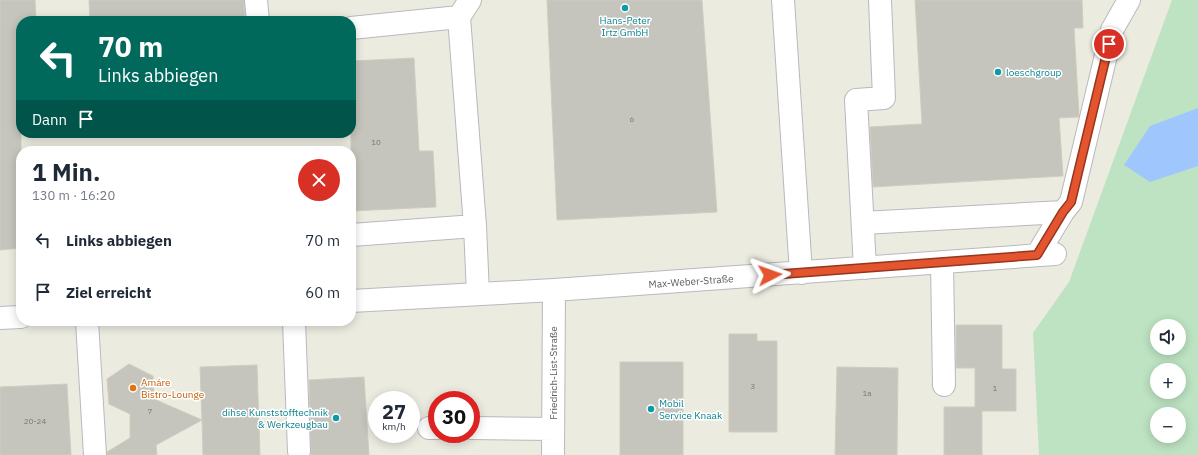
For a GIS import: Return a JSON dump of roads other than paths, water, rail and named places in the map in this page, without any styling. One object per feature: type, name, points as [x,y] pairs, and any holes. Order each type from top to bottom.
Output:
[{"type":"street","points":[[256,0],[258,16]]},
{"type":"street","points":[[783,0],[801,273]]},
{"type":"street","points":[[865,268],[856,100],[884,98],[880,0]]},
{"type":"street","points":[[863,223],[1063,212],[1071,202],[1112,30],[1130,0]]},
{"type":"street","points":[[356,27],[465,8],[478,294]]},
{"type":"street","name":"Max-Weber-Straße","points":[[356,301],[554,290],[1046,255],[1063,212]]},
{"type":"street","points":[[356,235],[475,226]]},
{"type":"street","points":[[942,263],[944,386]]},
{"type":"street","name":"Friedrich-List-Straße","points":[[553,455],[554,290]]},
{"type":"street","points":[[0,318],[16,317]]},
{"type":"street","points":[[87,326],[95,455]]},
{"type":"street","points":[[294,326],[299,451]]},
{"type":"street","points":[[480,428],[553,429]]},
{"type":"water","points":[[1198,108],[1198,166],[1150,182],[1124,165],[1150,126]]},
{"type":"place","name":"Hans-Peter Irtz GmbH","points":[[625,8]]},
{"type":"place","name":"loeschgroup","points":[[998,72]]},
{"type":"place","name":"Amáre Bistro-Lounge","points":[[133,388]]},
{"type":"place","name":"Mobil Service Knaak","points":[[651,409]]},
{"type":"place","name":"dihse Kunststofftechnik & Werkzeugbau","points":[[336,418]]}]
